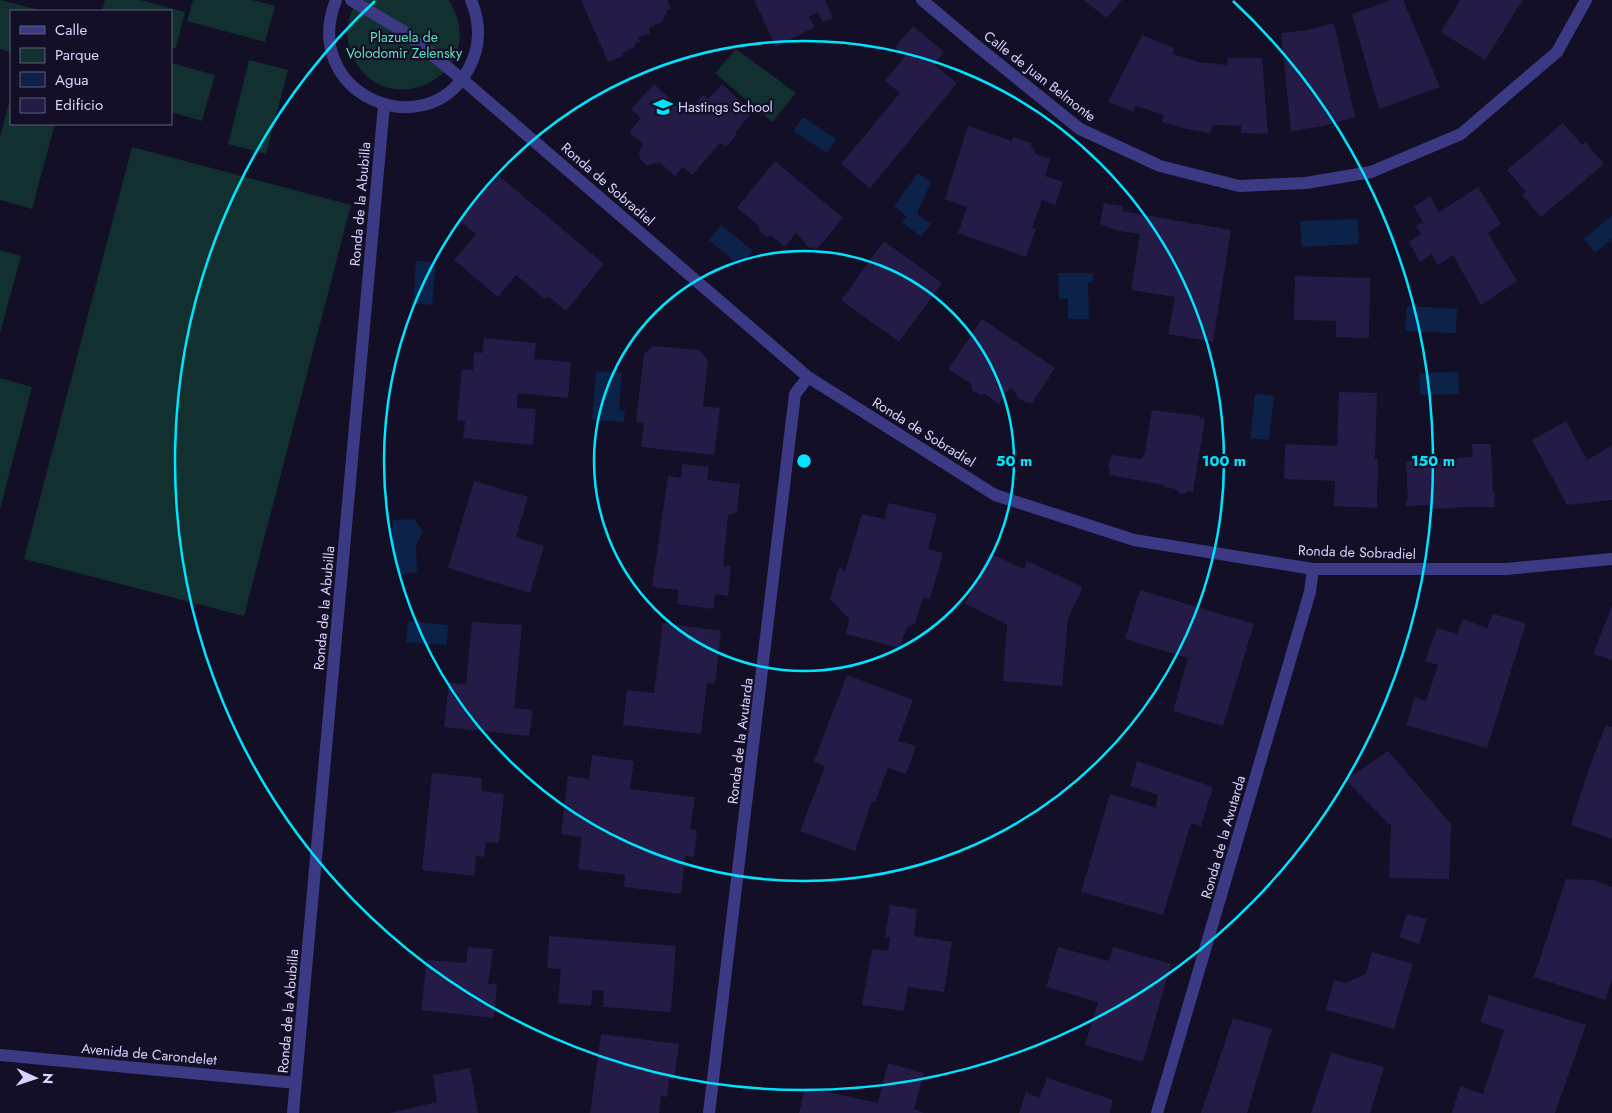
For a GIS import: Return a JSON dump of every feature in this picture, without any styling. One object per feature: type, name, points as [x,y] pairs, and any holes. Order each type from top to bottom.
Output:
[{"type":"street","points":[[336,0],[331,14],[328,38],[334,60],[346,80],[363,96],[384,105],[406,108],[427,104],[446,95],[462,80],[474,60],[479,37],[477,14],[471,0]]},
{"type":"street","name":"Ronda de Sobradiel","points":[[351,0],[403,31],[808,377],[996,496],[1134,540],[1312,569],[1506,569],[1612,559]]},
{"type":"street","name":"Calle de Juan Belmonte","points":[[922,0],[1080,129],[1160,166],[1239,186],[1306,183],[1371,172],[1461,134],[1558,52],[1586,0]]},
{"type":"street","name":"Ronda de la Abubilla","points":[[293,1113],[384,105]]},
{"type":"street","name":"Ronda de la Avutarda","points":[[710,1113],[796,394],[808,377]]},
{"type":"street","name":"Ronda de la Avutarda","points":[[1157,1113],[1310,592],[1312,569]]},
{"type":"street","name":"Avenida de Carondelet","points":[[0,1055],[296,1083]]},
{"type":"green space","points":[[0,0],[39,10],[10,10],[10,52],[0,49]]},
{"type":"green space","points":[[105,0],[140,0],[185,12],[176,48],[172,47],[172,10],[102,10]]},
{"type":"green space","points":[[193,0],[252,0],[275,6],[265,42],[187,21]]},
{"type":"green space","name":"Plazuela de Volodomir Zelensky","points":[[358,0],[449,0],[459,27],[457,51],[446,70],[429,83],[408,89],[386,87],[366,76],[352,54],[347,33],[351,13]]},
{"type":"green space","points":[[736,49],[796,93],[772,122],[715,73]]},
{"type":"green space","points":[[249,60],[288,70],[266,154],[228,144]]},
{"type":"green space","points":[[172,63],[215,75],[202,121],[172,112]]},
{"type":"green space","points":[[10,100],[10,125],[55,125],[32,209],[0,200],[0,137]]},
{"type":"green space","points":[[132,147],[351,205],[244,616],[24,559]]},
{"type":"green space","points":[[0,250],[21,256],[0,333]]},
{"type":"green space","points":[[0,378],[32,387],[0,509]]},
{"type":"water","points":[[803,117],[836,139],[827,153],[793,131]]},
{"type":"water","points":[[918,173],[931,182],[917,214],[931,224],[921,237],[902,222],[906,216],[894,206]]},
{"type":"water","points":[[1612,215],[1612,239],[1595,253],[1584,239]]},
{"type":"water","points":[[1358,219],[1359,244],[1302,247],[1300,221]]},
{"type":"water","points":[[721,225],[753,251],[740,266],[709,240]]},
{"type":"water","points":[[416,261],[436,262],[432,305],[413,303]]},
{"type":"water","points":[[1058,273],[1093,273],[1093,282],[1088,283],[1089,319],[1068,319],[1068,299],[1059,299]]},
{"type":"water","points":[[1407,306],[1457,309],[1456,333],[1405,331]]},
{"type":"water","points":[[596,371],[622,373],[619,410],[625,411],[624,422],[592,420]]},
{"type":"water","points":[[1458,372],[1459,394],[1420,395],[1419,373]]},
{"type":"water","points":[[1255,394],[1274,396],[1269,440],[1250,438]]},
{"type":"water","points":[[414,519],[423,531],[416,546],[417,572],[401,574],[391,546],[393,520]]},
{"type":"water","points":[[408,621],[448,625],[447,645],[406,642]]},
{"type":"building","points":[[581,0],[667,0],[671,9],[666,11],[667,14],[664,16],[663,21],[649,28],[650,33],[638,38],[640,41],[634,44],[635,47],[622,53],[624,56],[608,62]]},
{"type":"building","points":[[754,0],[825,0],[833,18],[823,22],[818,12],[809,16],[815,27],[776,47]]},
{"type":"building","points":[[1083,0],[1122,0],[1107,18]]},
{"type":"building","points":[[1390,0],[1403,0],[1440,87],[1379,109],[1352,14]]},
{"type":"building","points":[[1460,0],[1523,0],[1485,60],[1441,32]]},
{"type":"building","points":[[1334,23],[1355,117],[1324,126],[1291,131],[1281,33],[1307,30]]},
{"type":"building","points":[[913,26],[944,52],[934,64],[957,83],[870,188],[841,164],[900,93],[885,81],[905,56],[895,47]]},
{"type":"building","points":[[1142,35],[1174,48],[1172,54],[1199,62],[1227,65],[1228,58],[1262,58],[1268,134],[1241,133],[1241,126],[1225,125],[1212,125],[1211,133],[1186,129],[1162,122],[1164,115],[1136,106],[1133,112],[1108,102]]},
{"type":"building","points":[[654,84],[686,114],[703,95],[708,99],[722,84],[752,112],[726,147],[720,143],[692,175],[683,167],[675,176],[659,162],[646,165],[640,159],[639,152],[643,144],[629,132],[641,118],[631,109]]},
{"type":"building","points":[[1563,123],[1582,145],[1585,142],[1604,164],[1541,217],[1522,195],[1526,192],[1507,170]]},
{"type":"building","points":[[968,126],[1012,141],[1013,137],[1032,143],[1031,147],[1035,149],[1034,153],[1050,159],[1045,176],[1063,182],[1055,205],[1042,200],[1032,228],[1036,229],[1026,257],[958,233],[967,207],[945,199]]},
{"type":"building","points":[[775,161],[843,218],[816,250],[813,247],[809,248],[796,233],[785,247],[771,236],[766,237],[759,231],[759,226],[737,208]]},
{"type":"building","points":[[498,175],[604,264],[566,311],[548,296],[545,299],[516,275],[498,297],[454,260],[476,234],[460,221]]},
{"type":"building","points":[[1478,187],[1501,224],[1488,233],[1517,281],[1481,305],[1453,255],[1438,265],[1432,254],[1420,262],[1409,242],[1421,234],[1416,226],[1423,222],[1414,207],[1430,196],[1439,212]]},
{"type":"building","points":[[1104,203],[1123,206],[1122,211],[1231,230],[1213,342],[1168,334],[1175,297],[1131,290],[1140,234],[1119,231],[1100,224]]},
{"type":"building","points":[[884,241],[942,283],[899,342],[841,300]]},
{"type":"building","points":[[1295,276],[1370,278],[1369,338],[1336,337],[1336,321],[1294,320]]},
{"type":"building","points":[[982,319],[1055,368],[1032,403],[1025,402],[1017,397],[1016,392],[1010,388],[999,404],[985,394],[980,395],[972,390],[971,384],[948,369]]},
{"type":"building","points":[[484,338],[536,343],[534,359],[571,362],[568,398],[518,393],[517,408],[536,409],[533,445],[463,438],[465,421],[457,420],[462,369],[473,370],[474,352],[482,353]]},
{"type":"building","points":[[653,346],[699,350],[708,360],[703,406],[720,408],[714,455],[641,447],[644,423],[636,422],[644,354]]},
{"type":"building","points":[[1339,392],[1377,393],[1375,459],[1378,459],[1377,508],[1334,506],[1335,481],[1284,479],[1285,444],[1337,446]]},
{"type":"building","points":[[1152,410],[1200,416],[1200,418],[1205,419],[1193,492],[1179,493],[1176,489],[1164,487],[1164,485],[1109,475],[1110,469],[1108,467],[1112,455],[1141,459],[1144,457]]},
{"type":"building","points":[[1566,421],[1587,460],[1612,445],[1612,500],[1567,505],[1532,440]]},
{"type":"building","points":[[1472,444],[1491,444],[1495,507],[1429,509],[1429,505],[1406,506],[1406,500],[1408,500],[1406,461],[1473,457]]},
{"type":"building","points":[[682,464],[709,467],[707,480],[740,484],[737,513],[728,515],[723,566],[731,566],[728,596],[715,594],[713,609],[677,604],[679,590],[652,587],[668,476],[681,478]]},
{"type":"building","points":[[474,481],[528,497],[516,537],[544,546],[530,593],[448,568]]},
{"type":"building","points":[[888,503],[937,514],[928,549],[943,553],[930,599],[923,598],[915,623],[906,629],[900,648],[846,634],[849,619],[830,599],[839,567],[845,572],[862,514],[885,519]]},
{"type":"building","points":[[989,553],[1024,569],[1027,561],[1083,587],[1068,619],[1062,686],[1003,681],[1007,624],[965,604]]},
{"type":"building","points":[[1140,590],[1254,624],[1223,726],[1173,711],[1188,658],[1125,639]]},
{"type":"building","points":[[1612,606],[1612,660],[1593,654]]},
{"type":"building","points":[[1493,614],[1526,623],[1487,748],[1406,725],[1415,697],[1426,701],[1438,665],[1425,661],[1437,628],[1457,634],[1463,619],[1487,628]]},
{"type":"building","points":[[472,622],[522,625],[514,708],[533,710],[529,736],[444,727],[449,683],[466,684]]},
{"type":"building","points":[[663,623],[721,631],[715,684],[707,683],[701,734],[623,725],[627,690],[654,693]]},
{"type":"building","points":[[847,675],[913,700],[898,741],[916,746],[906,774],[888,768],[875,802],[872,801],[855,851],[800,831],[825,766],[814,761]]},
{"type":"building","points":[[1606,725],[1612,727],[1612,839],[1571,825],[1589,768]]},
{"type":"building","points":[[1388,751],[1451,824],[1449,879],[1389,878],[1391,826],[1346,780]]},
{"type":"building","points":[[592,755],[634,761],[630,789],[695,797],[690,829],[697,830],[694,857],[685,856],[681,894],[624,887],[625,875],[578,869],[582,837],[561,834],[568,776],[589,779]]},
{"type":"building","points":[[1137,761],[1213,787],[1201,826],[1191,823],[1163,915],[1081,892],[1110,794],[1154,807],[1155,811],[1158,795],[1130,786]]},
{"type":"building","points":[[432,773],[482,778],[481,791],[504,794],[499,843],[486,842],[484,857],[476,856],[474,876],[422,870]]},
{"type":"building","points":[[1566,879],[1593,880],[1612,887],[1612,980],[1605,1000],[1534,977]]},
{"type":"building","points":[[890,905],[917,909],[914,936],[952,942],[944,992],[908,987],[904,1011],[862,1005],[872,949],[888,951],[890,937],[885,937]]},
{"type":"building","points":[[1407,914],[1427,919],[1419,944],[1399,937]]},
{"type":"building","points":[[549,936],[676,946],[671,1012],[603,1007],[604,991],[593,990],[591,1006],[558,1003],[561,969],[547,968]]},
{"type":"building","points":[[468,947],[493,949],[488,984],[497,984],[494,1018],[421,1010],[427,960],[466,963]]},
{"type":"building","points":[[1058,947],[1109,961],[1113,947],[1171,964],[1143,1062],[1085,1045],[1098,1002],[1046,987]]},
{"type":"building","points":[[1372,952],[1413,964],[1394,1029],[1326,1010],[1334,980],[1345,983],[1366,974]]},
{"type":"building","points":[[1489,995],[1586,1025],[1555,1113],[1452,1113],[1460,1086],[1483,1094],[1504,1030],[1480,1022]]},
{"type":"building","points":[[1233,1018],[1272,1029],[1247,1113],[1201,1113]]},
{"type":"building","points":[[601,1034],[679,1044],[674,1080],[669,1079],[667,1097],[661,1096],[659,1113],[590,1113]]},
{"type":"building","points":[[1331,1053],[1384,1067],[1370,1113],[1311,1113]]},
{"type":"building","points":[[888,1063],[924,1073],[914,1109],[924,1113],[799,1113],[805,1087],[878,1103]]},
{"type":"building","points":[[470,1068],[478,1113],[390,1113],[437,1102],[433,1075]]},
{"type":"building","points":[[1047,1078],[1113,1100],[1110,1113],[1019,1113],[1026,1092],[1039,1098]]},
{"type":"place","name":"Hastings School","points":[[663,107]]}]
